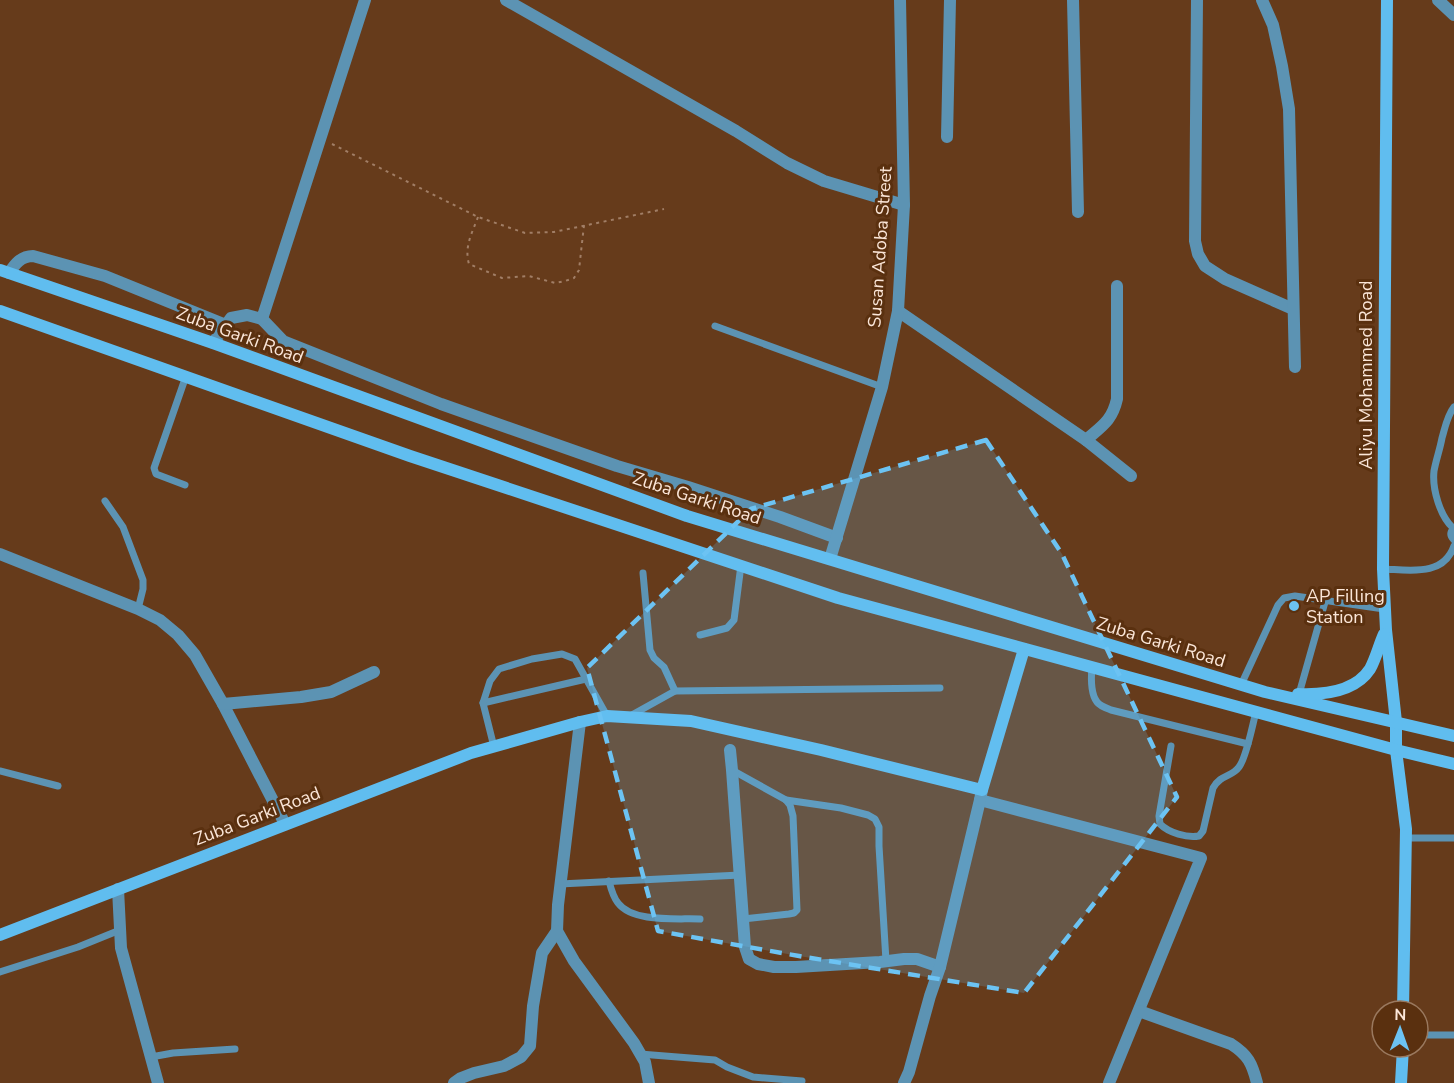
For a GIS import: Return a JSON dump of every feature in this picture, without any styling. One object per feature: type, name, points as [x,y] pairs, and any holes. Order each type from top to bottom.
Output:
[{"type":"main road","name":"Aliyu Mohammed Road","points":[[1387,0],[1383,569],[1384,609],[1396,722],[1396,750],[1406,829],[1403,999]]},
{"type":"main road","name":"Zuba Garki Road","points":[[4,272],[213,343],[687,516],[1265,692],[1454,736]]},
{"type":"main road","points":[[0,311],[422,459],[838,598],[1454,764]]},
{"type":"main road","points":[[1265,692],[1326,693],[1357,682],[1369,669],[1386,630]]},
{"type":"main road","points":[[981,795],[1024,648]]},
{"type":"main road","name":"Zuba Garki Road","points":[[0,935],[460,758],[607,716],[691,721],[821,750],[981,795]]},
{"type":"main road","points":[[1401,1083],[1402,1059]]},
{"type":"street","points":[[262,319],[365,0]]},
{"type":"street","points":[[506,0],[736,131],[787,163],[824,181],[904,205]]},
{"type":"street","name":"Susan Adoba Street","points":[[830,559],[882,387],[898,311],[904,205],[900,0]]},
{"type":"street","points":[[947,137],[950,0]]},
{"type":"street","points":[[1073,0],[1078,212]]},
{"type":"street","points":[[1197,0],[1195,241],[1198,254],[1204,266],[1225,279],[1293,309]]},
{"type":"street","points":[[1262,0],[1273,25],[1289,109],[1295,367]]},
{"type":"street","points":[[1438,0],[1454,15]]},
{"type":"street","points":[[4,272],[16,262],[33,256],[105,276],[226,325]]},
{"type":"street","points":[[1086,440],[1108,420],[1117,399],[1117,286]]},
{"type":"street","points":[[898,311],[1086,440],[1131,476]]},
{"type":"street","points":[[213,343],[231,318],[247,315],[262,319],[283,341],[441,404],[617,466],[723,498],[837,538]]},
{"type":"street","points":[[0,554],[138,609],[160,620],[178,635],[195,655],[223,704],[285,824]]},
{"type":"street","points":[[223,704],[330,692],[374,672]]},
{"type":"street","points":[[454,1083],[474,1073],[504,1066],[521,1057],[530,1046],[533,1006],[543,953],[557,931],[560,884],[580,722]]},
{"type":"street","points":[[730,750],[745,947],[749,959],[758,964],[774,967],[796,967],[904,958],[917,959],[940,967]]},
{"type":"street","points":[[904,1083],[940,967],[981,795],[1201,858],[1109,1083]]},
{"type":"street","points":[[118,889],[121,948],[158,1083]]},
{"type":"street","points":[[557,931],[574,961],[620,1022],[645,1062],[649,1083]]},
{"type":"street","points":[[1139,1011],[1231,1044],[1243,1052],[1250,1063],[1257,1083]]},
{"type":"lane","points":[[715,326],[882,387]]},
{"type":"lane","points":[[185,485],[156,474],[154,468],[186,376]]},
{"type":"lane","points":[[1454,407],[1445,426],[1434,472],[1437,501],[1448,524],[1454,528],[1451,536],[1454,540]]},
{"type":"lane","points":[[105,501],[123,527],[143,580],[138,609]]},
{"type":"lane","points":[[1383,569],[1431,569],[1445,561],[1454,546]]},
{"type":"lane","points":[[700,634],[727,628],[734,620],[741,566]]},
{"type":"lane","points":[[643,573],[650,650],[654,658],[664,667],[675,691]]},
{"type":"lane","points":[[1241,685],[1278,605],[1284,598],[1295,596],[1384,609]]},
{"type":"lane","points":[[1299,694],[1325,602]]},
{"type":"lane","points":[[494,747],[483,702],[490,681],[499,669],[532,659],[562,654],[575,659],[607,716]]},
{"type":"lane","points":[[1092,666],[1091,684],[1096,701],[1111,710],[1248,744]]},
{"type":"lane","points":[[483,702],[586,679]]},
{"type":"lane","points":[[628,718],[675,691],[940,688]]},
{"type":"lane","points":[[1171,746],[1159,816],[1160,824],[1166,830],[1194,837],[1200,836],[1216,782],[1240,767],[1256,711]]},
{"type":"lane","points":[[732,770],[786,800],[841,808],[875,819],[879,827],[886,961]]},
{"type":"lane","points":[[0,771],[58,786]]},
{"type":"lane","points":[[743,919],[789,914],[797,910],[793,816],[786,800]]},
{"type":"lane","points":[[1406,838],[1454,838]]},
{"type":"lane","points":[[560,884],[740,875]]},
{"type":"lane","points":[[609,881],[616,901],[623,909],[636,916],[700,918]]},
{"type":"lane","points":[[0,972],[78,947],[120,930]]},
{"type":"lane","points":[[1430,1035],[1454,1035]]},
{"type":"lane","points":[[152,1057],[173,1053],[235,1049]]},
{"type":"lane","points":[[640,1054],[715,1060],[753,1077],[802,1081]]},
{"type":"path","points":[[321,138],[478,217],[525,233],[554,232],[664,208]]},
{"type":"path","points":[[478,217],[467,248],[466,256],[469,264],[502,278],[529,276],[555,282],[574,278],[579,270],[584,225]]},
{"type":"highlighted area","points":[[986,440],[1062,554],[1177,797],[1024,993],[658,931],[587,668],[751,509]]},
{"type":"place","name":"AP Filling Station","points":[[1294,606]]}]
